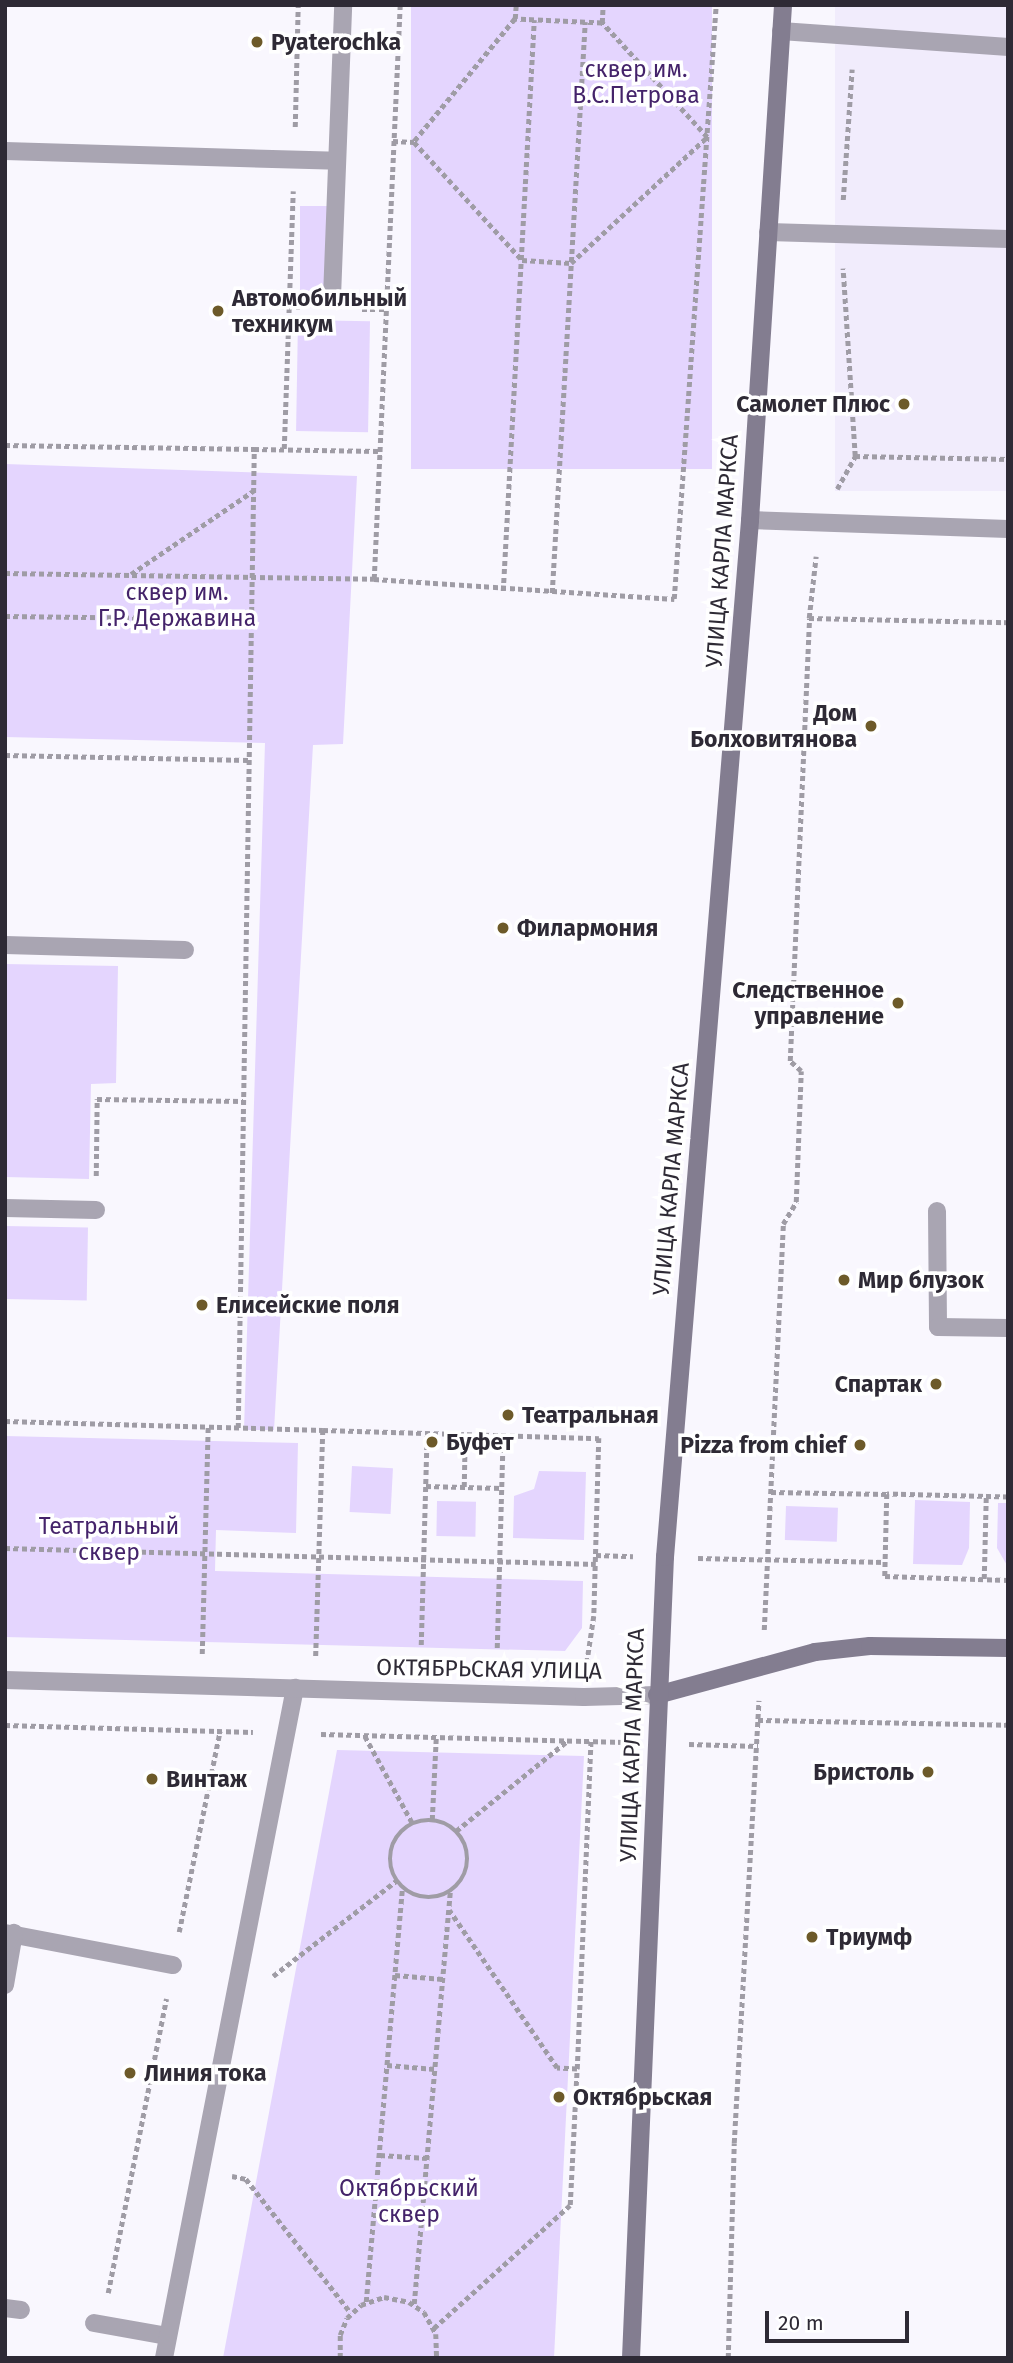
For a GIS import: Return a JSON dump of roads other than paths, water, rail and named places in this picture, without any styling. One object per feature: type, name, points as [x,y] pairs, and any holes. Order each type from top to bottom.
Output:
[{"type":"main road","name":"УЛИЦА КАРЛА МАРКСА","points":[[632,2358],[657,1695],[750,520],[783,5]]},
{"type":"main road","name":"ОКТЯБРЬСКАЯ УЛИЦА","points":[[657,1695],[815,1652],[870,1646],[1008,1648]]},
{"type":"street","points":[[332,297],[343,5]]},
{"type":"street","points":[[781,31],[854,33],[1008,47]]},
{"type":"street","points":[[5,151],[337,161]]},
{"type":"street","points":[[768,232],[1008,239]]},
{"type":"street","points":[[750,520],[1008,529]]},
{"type":"street","points":[[5,945],[185,950]]},
{"type":"street","points":[[5,1208],[96,1210]]},
{"type":"street","points":[[937,1211],[938,1327],[1008,1328]]},
{"type":"street","name":"ОКТЯБРЬСКАЯ УЛИЦА","points":[[5,1680],[657,1695]]},
{"type":"street","points":[[164,2358],[235,2006],[295,1688]]},
{"type":"street","points":[[5,1984],[10,1933],[173,1965]]},
{"type":"street","points":[[98,2324],[168,2336]]},
{"type":"place","name":"Pyaterochka","points":[[257,42]]},
{"type":"place","name":"Автомобильный техникум","points":[[218,311]]},
{"type":"place","name":"Самолет Плюс","points":[[904,404]]},
{"type":"place","name":"Дом Болховитянова","points":[[871,726]]},
{"type":"place","name":"Филармония","points":[[503,928]]},
{"type":"place","name":"Следственное управление","points":[[898,1003]]},
{"type":"place","name":"Мир блузок","points":[[844,1280]]},
{"type":"place","name":"Елисейские поля","points":[[202,1305]]},
{"type":"place","name":"Спартак","points":[[936,1384]]},
{"type":"place","name":"Театральная","points":[[508,1415]]},
{"type":"place","name":"Буфет","points":[[432,1442]]},
{"type":"place","name":"Pizza from chief","points":[[860,1445]]},
{"type":"place","name":"Бристоль","points":[[928,1772]]},
{"type":"place","name":"Винтаж","points":[[152,1779]]},
{"type":"place","name":"Триумф","points":[[812,1937]]},
{"type":"place","name":"Линия тока","points":[[130,2073]]},
{"type":"place","name":"Октябрьская","points":[[559,2097]]},
{"type":"park label","name":"сквер им. В.С.Петрова","points":[[636,82]]},
{"type":"park label","name":"сквер им. Г.Р. Державина","points":[[177,605]]},
{"type":"park label","name":"Театральный сквер","points":[[109,1539]]},
{"type":"park label","name":"Октябрьский сквер","points":[[409,2201]]}]
